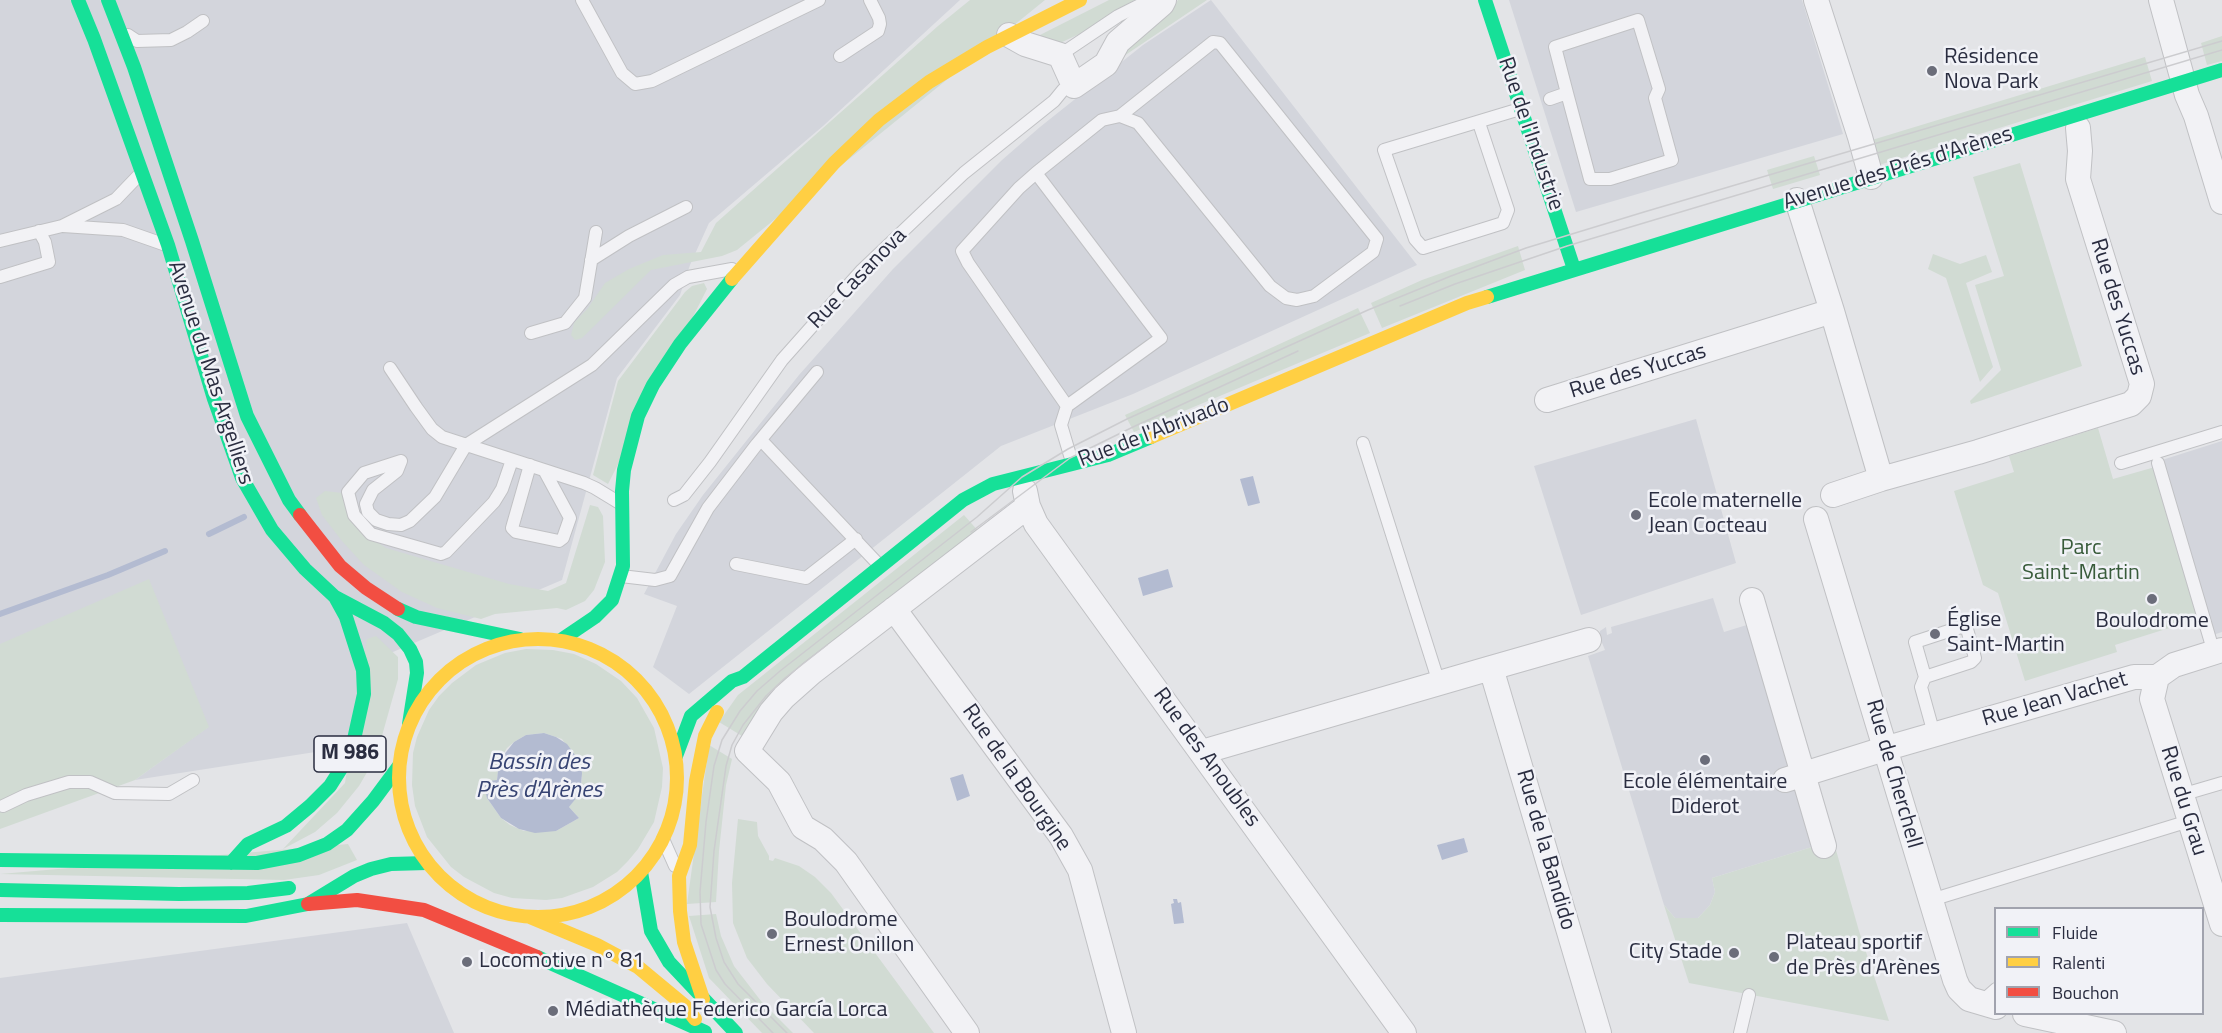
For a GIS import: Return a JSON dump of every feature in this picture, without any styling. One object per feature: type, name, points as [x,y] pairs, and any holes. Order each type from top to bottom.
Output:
[{"type":"main road","name":"Avenue du Mas Argelliers","points":[[78,0],[168,246],[217,409],[242,478],[272,530],[287,550],[334,597],[384,623],[411,649],[417,673],[409,724]]},
{"type":"main road","name":"Avenue du Mas Argelliers","points":[[108,0],[192,241],[247,416],[289,500],[322,546],[340,566],[366,588],[395,607],[416,616],[520,639]]},
{"type":"main road","points":[[561,640],[595,617],[612,600],[623,566],[621,504],[624,470],[638,416],[653,385],[680,344],[741,267],[834,163],[879,120],[929,82],[1009,35],[1080,0]]},
{"type":"main road","name":"Rue de l'Industrie","points":[[1485,0],[1574,269]]},
{"type":"main road","name":"Avenue des Prés d'Arènes","points":[[1574,269],[2222,70]]},
{"type":"main road","name":"Rue de l'Abrivado","points":[[676,756],[691,716],[732,681],[743,677],[963,500],[993,484],[1108,455],[1436,315],[1574,269]]},
{"type":"main road","name":"M 986","points":[[231,863],[248,844],[286,826],[310,806],[330,786],[351,753],[364,694],[363,670],[346,617],[334,597]]},
{"type":"main road","points":[[520,639],[561,640],[598,652],[615,661],[637,679],[656,702],[669,728],[676,756],[678,778],[676,799],[663,839],[641,872],[618,892],[591,907],[561,915],[530,917],[506,914],[473,901],[443,880],[427,863],[410,833],[400,801],[399,766],[409,724],[423,699],[442,676],[465,659],[492,646],[520,639]]},
{"type":"main road","points":[[703,999],[684,942],[679,876],[690,845],[696,782],[705,736],[719,709],[743,677]]},
{"type":"main road","name":"M 986","points":[[0,860],[257,863],[299,855],[327,844],[347,830],[374,801],[399,766]]},
{"type":"main road","points":[[308,904],[354,876],[371,869],[391,864],[427,863]]},
{"type":"main road","points":[[641,872],[651,931],[669,962],[736,1033]]},
{"type":"main road","points":[[0,890],[179,894],[248,893],[311,885],[354,876]]},
{"type":"main road","points":[[0,915],[246,916],[308,904],[357,900],[424,910],[584,977],[705,1033]]},
{"type":"main road","points":[[530,917],[597,945],[638,967],[686,1006],[705,1033]]},
{"type":"street","name":"Rue Casanova","points":[[1074,86],[1106,64],[1118,42],[1164,0]]},
{"type":"street","points":[[1816,0],[1860,137],[1870,177]]},
{"type":"street","points":[[2161,0],[2222,202]]},
{"type":"street","points":[[1009,35],[1025,44],[1060,55],[1074,86]]},
{"type":"street","name":"Rue des Yuccas","points":[[1833,495],[2131,404],[2139,396],[2142,384],[2078,179],[2080,151],[2078,128]]},
{"type":"street","points":[[1797,200],[1881,479]]},
{"type":"street","name":"Rue des Yuccas","points":[[1547,400],[1832,311]]},
{"type":"street","name":"Rue des Anoubles","points":[[1022,477],[1028,506],[1036,524],[1404,1033]]},
{"type":"street","points":[[967,1033],[846,862],[823,839],[803,827],[779,782],[747,751],[760,727],[784,697],[811,673],[1028,506]]},
{"type":"street","name":"Rue de Cherchell","points":[[1816,519],[1884,749],[1959,989],[1969,999],[1993,1000]]},
{"type":"street","points":[[1752,600],[1794,778],[1824,846]]},
{"type":"street","name":"Rue de la Bourgine","points":[[894,609],[1061,836],[1080,870],[1124,1033]]},
{"type":"street","points":[[1202,752],[1588,640]]},
{"type":"street","name":"Rue Jean Vachet","points":[[1794,778],[1884,749],[2134,677],[2157,677],[2174,665],[2218,652]]},
{"type":"street","name":"Rue de la Bandido","points":[[1491,668],[1599,1033]]},
{"type":"street","name":"Rue du Grau","points":[[2157,677],[2152,699],[2222,923]]},
{"type":"street","points":[[2036,1015],[2080,1019],[2114,1033]]},
{"type":"lane","points":[[582,0],[622,73],[635,84],[652,81],[819,0]]},
{"type":"lane","points":[[840,56],[878,31],[879,18],[870,0]]},
{"type":"lane","points":[[1060,55],[1118,16],[1150,0]]},
{"type":"lane","points":[[1638,20],[1659,89],[1655,98],[1672,160],[1610,179],[1590,179],[1567,93],[1555,47],[1638,20]]},
{"type":"lane","points":[[120,30],[137,41],[171,40],[188,32],[203,21]]},
{"type":"lane","points":[[1067,406],[962,251],[1036,173],[1102,120],[1120,116],[1213,42],[1220,43],[1377,239],[1373,252],[1314,296],[1297,300],[1286,298],[1270,286],[1138,123],[1120,116]]},
{"type":"lane","name":"Rue Casanova","points":[[674,500],[684,495],[710,462],[782,360],[862,270],[964,174],[1054,101],[1063,90],[1074,86]]},
{"type":"lane","points":[[1550,99],[1567,93]]},
{"type":"lane","points":[[1479,123],[1508,210],[1503,223],[1423,248],[1415,239],[1384,150],[1479,123],[1521,108]]},
{"type":"lane","points":[[0,241],[62,226],[116,199],[141,173]]},
{"type":"lane","points":[[1036,173],[1161,338],[1067,406],[1061,425],[1073,465]]},
{"type":"lane","points":[[591,260],[629,236],[686,207]]},
{"type":"lane","points":[[62,226],[123,230],[168,246]]},
{"type":"lane","points":[[0,277],[49,262],[45,242],[39,231]]},
{"type":"lane","points":[[531,333],[565,323],[585,298],[596,232]]},
{"type":"lane","points":[[512,460],[502,489],[494,501],[446,552],[441,554],[371,534],[354,515],[348,492],[364,473],[401,460],[397,471],[373,490],[366,504],[368,512],[376,520],[401,525],[410,521],[435,497],[466,445],[592,365],[680,282],[688,278],[741,267]]},
{"type":"lane","points":[[390,368],[432,429],[442,437],[550,471],[595,488],[621,504]]},
{"type":"lane","points":[[620,576],[656,580],[670,576],[708,508],[818,372]]},
{"type":"lane","points":[[2121,463],[2222,432]]},
{"type":"lane","points":[[761,440],[881,567]]},
{"type":"lane","points":[[1363,443],[1439,683]]},
{"type":"lane","points":[[2158,463],[2218,652]]},
{"type":"lane","points":[[530,465],[512,528],[516,532],[559,541],[563,538],[570,518],[550,471]]},
{"type":"lane","points":[[736,564],[806,578],[856,539]]},
{"type":"lane","points":[[1925,677],[1971,662],[1975,657],[1967,629],[1961,627],[1915,642],[1925,677],[1921,687],[1935,734]]},
{"type":"lane","points":[[3,806],[26,795],[69,782],[90,782],[115,793],[169,794],[194,780]]},
{"type":"lane","points":[[2181,795],[2222,783]]},
{"type":"lane","points":[[1931,900],[2189,821]]},
{"type":"lane","points":[[663,839],[679,876]]},
{"type":"lane","points":[[1740,1033],[1749,995]]},
{"type":"shaded area","points":[[0,0],[960,0],[823,126],[709,223],[690,265],[680,295],[617,378],[562,580],[360,666],[354,746],[135,780],[208,727],[0,644]]},
{"type":"shaded area","points":[[1211,0],[1417,265],[1133,394],[1001,446],[689,694],[653,667],[677,606],[644,594],[676,534],[703,495],[799,375],[893,269],[1002,160],[1143,45]]},
{"type":"shaded area","points":[[1509,0],[1802,0],[1843,134],[1576,212]]},
{"type":"shaded area","name":"Ecole maternelle Jean Cocteau","points":[[1696,419],[1736,563],[1581,615],[1534,466]]},
{"type":"shaded area","points":[[2222,441],[2222,632],[2213,635],[2162,460]]},
{"type":"shaded area","name":"Ecole élémentaire Diderot","points":[[1713,598],[1724,632],[1750,624],[1812,847],[1712,878],[1715,892],[1710,905],[1698,918],[1675,918],[1664,905],[1588,656],[1605,650],[1600,631],[1606,627],[1607,635],[1612,633],[1611,627]]},
{"type":"shaded area","points":[[407,923],[454,1033],[0,1033],[0,978]]},
{"type":"green space","points":[[970,0],[1045,0],[737,250],[722,256],[651,270],[582,338],[575,340],[571,335],[574,323],[588,308],[605,283],[629,269],[663,255],[701,252],[716,223]]},
{"type":"green space","points":[[1109,0],[1135,0],[1086,31],[1060,43],[1045,42],[1040,35]]},
{"type":"green space","points":[[1178,0],[1207,0],[1124,56],[1125,49],[1169,13]]},
{"type":"green space","points":[[2222,36],[2222,61],[2207,65],[2201,43]]},
{"type":"green space","points":[[2145,57],[2152,81],[1879,165],[1872,140]]},
{"type":"green space","points":[[1814,156],[1820,175],[1773,189],[1767,170]]},
{"type":"green space","points":[[2020,163],[2082,366],[1971,404],[1970,401],[2001,370],[1975,285],[2004,276],[1973,177]]},
{"type":"green space","points":[[1518,246],[1525,270],[1382,328],[1371,303],[1422,280]]},
{"type":"green space","points":[[1933,254],[1960,264],[1986,255],[1992,272],[1966,283],[1993,367],[1980,382],[1946,278],[1928,269]]},
{"type":"green space","points":[[704,283],[707,289],[608,484],[593,475],[618,381],[685,292],[692,286]]},
{"type":"green space","points":[[1358,308],[1370,333],[1134,432],[1125,415]]},
{"type":"green space","name":"Parc Saint-Martin","points":[[2098,428],[2113,479],[2155,467],[2201,618],[2115,645],[2117,652],[2025,681],[1998,593],[1983,585],[1954,491],[2014,472],[2009,456]]},
{"type":"green space","points":[[325,491],[342,493],[352,518],[364,533],[386,548],[509,584],[548,591],[566,583],[590,505],[598,507],[603,516],[605,562],[594,590],[585,601],[566,610],[557,608],[495,614],[481,619],[437,608],[402,592],[364,565],[322,515],[316,498]]},
{"type":"green space","points":[[964,515],[980,533],[742,736],[719,722],[738,695]]},
{"type":"green space","points":[[149,579],[209,727],[135,780],[0,829],[0,644]]},
{"type":"green space","points":[[376,636],[398,657],[398,679],[376,757],[359,786],[337,813],[315,832],[283,849],[345,783],[367,639]]},
{"type":"green space","points":[[526,649],[553,650],[574,654],[596,664],[621,681],[637,698],[654,728],[663,768],[662,787],[654,822],[638,849],[617,872],[593,887],[562,898],[546,900],[512,898],[494,893],[464,877],[451,867],[427,837],[415,806],[412,785],[413,753],[417,737],[429,710],[452,683],[476,665],[505,653]],"holes":[[[544,733],[562,739],[581,767],[580,791],[569,807],[579,818],[556,831],[524,831],[510,825],[501,818],[487,798],[497,780],[499,761],[507,748],[526,735]]]},
{"type":"green space","points":[[709,745],[732,759],[726,785],[716,902],[687,904]]},
{"type":"green space","points":[[738,819],[757,822],[758,836],[769,860],[773,861],[775,858],[799,866],[815,877],[831,893],[934,1033],[814,1033],[767,984],[747,958],[733,923],[732,883]]},
{"type":"green space","name":"Plateau sportif de Près d'Arènes","points":[[1834,843],[1859,931],[1889,1021],[1689,983],[1664,905],[1675,918],[1698,918],[1710,905],[1715,892],[1712,878],[1812,847],[1813,849]]},
{"type":"green space","points":[[348,844],[357,860],[319,875],[284,880],[0,874]]},
{"type":"green space","points":[[716,914],[721,936],[734,966],[761,1001],[793,1033],[762,1033],[709,978],[689,916]]},
{"type":"water","points":[[1253,476],[1260,503],[1248,506],[1240,479]]},
{"type":"water","points":[[1168,569],[1173,587],[1143,596],[1138,578]]},
{"type":"water","name":"Bassin des Près d'Arènes","points":[[544,733],[567,744],[580,762],[581,786],[577,797],[569,807],[579,818],[556,831],[535,833],[519,829],[501,818],[487,798],[483,782],[497,780],[499,761],[514,742],[526,735]]},
{"type":"water","points":[[963,774],[970,796],[957,801],[950,778]]},
{"type":"water","points":[[1464,838],[1468,852],[1442,860],[1437,845]]},
{"type":"water","points":[[1173,899],[1177,899],[1178,903],[1181,902],[1184,923],[1174,924],[1171,904],[1174,903]]},
{"type":"waterway","points":[[209,534],[244,517]]},
{"type":"waterway","points":[[0,614],[108,575],[165,551]]},
{"type":"tram line","points":[[773,1033],[725,984],[716,970],[701,924],[700,892],[706,822],[714,766],[722,740],[740,711],[757,691],[977,517],[1022,477],[1068,449],[1127,419],[1368,310],[1526,248],[2222,41]]},
{"type":"tram line","points":[[1400,306],[1455,284],[1567,246],[2222,50]]},
{"type":"tram line","points":[[971,532],[1070,458],[1298,351]]},
{"type":"tram line","points":[[787,1033],[738,984],[724,962],[716,938],[710,907],[714,851],[726,766],[732,745],[743,725],[766,696],[827,645]]},
{"type":"traffic: fast","points":[[78,0],[168,245],[214,399],[242,478],[272,530],[305,569],[335,597],[384,623],[398,634],[410,649],[416,662],[417,673],[409,724]]},
{"type":"traffic: fast","points":[[108,0],[134,67],[247,416],[289,500],[300,515]]},
{"type":"traffic: fast","points":[[1485,0],[1574,269]]},
{"type":"traffic: fast","points":[[1487,297],[2222,70]]},
{"type":"traffic: fast","points":[[561,640],[595,617],[612,600],[623,566],[624,470],[638,416],[653,385],[680,344],[732,279]]},
{"type":"traffic: fast","points":[[676,756],[691,716],[732,681],[743,677],[963,500],[993,484],[1108,455],[1151,437]]},
{"type":"traffic: fast","points":[[231,863],[248,844],[286,826],[310,806],[330,786],[351,753],[364,694],[363,670],[346,617],[335,597]]},
{"type":"traffic: fast","points":[[398,609],[416,617],[520,639]]},
{"type":"traffic: fast","points":[[0,860],[257,863],[299,855],[327,844],[347,830],[373,801],[399,766]]},
{"type":"traffic: fast","points":[[0,915],[246,916],[308,904],[354,876],[371,869],[391,864],[427,863]]},
{"type":"traffic: fast","points":[[641,872],[651,931],[669,962],[736,1033]]},
{"type":"traffic: fast","points":[[0,890],[179,894],[248,893],[289,888]]},
{"type":"traffic: fast","points":[[537,957],[705,1032]]},
{"type":"traffic: slow","points":[[732,279],[834,163],[879,120],[929,82],[987,47],[1080,0]]},
{"type":"traffic: slow","points":[[1151,437],[1467,303],[1487,297]]},
{"type":"traffic: slow","points":[[552,639],[591,649],[604,655],[626,670],[646,690],[667,725],[675,751],[677,778],[675,805],[661,844],[646,866],[626,886],[604,901],[565,915],[524,917],[485,907],[472,901],[450,886],[430,866],[415,844],[401,805],[399,764],[409,725],[415,712],[430,690],[450,670],[472,655],[511,641],[552,639]]},
{"type":"traffic: slow","points":[[703,999],[684,942],[679,876],[690,845],[696,781],[705,736],[717,712]]},
{"type":"traffic: slow","points":[[530,917],[597,945],[638,967],[685,1006],[695,1019]]},
{"type":"traffic: jam","points":[[300,515],[340,566],[366,588],[398,609]]},
{"type":"traffic: jam","points":[[308,904],[357,900],[424,910],[537,957]]},
{"type":"place","name":"Résidence Nova Park","points":[[1932,71]]},
{"type":"place","name":"Ecole maternelle Jean Cocteau","points":[[1636,515]]},
{"type":"place","name":"Boulodrome","points":[[2152,599]]},
{"type":"place","name":"Église Saint-Martin","points":[[1935,634]]},
{"type":"place","name":"Ecole élémentaire Diderot","points":[[1705,760]]},
{"type":"place","name":"Boulodrome Ernest Onillon","points":[[772,934]]},
{"type":"place","name":"City Stade","points":[[1734,953]]},
{"type":"place","name":"Plateau sportif de Près d'Arènes","points":[[1774,957]]},
{"type":"place","name":"Locomotive n° 81","points":[[467,962]]},
{"type":"place","name":"Médiathèque Federico García Lorca","points":[[553,1011]]}]
